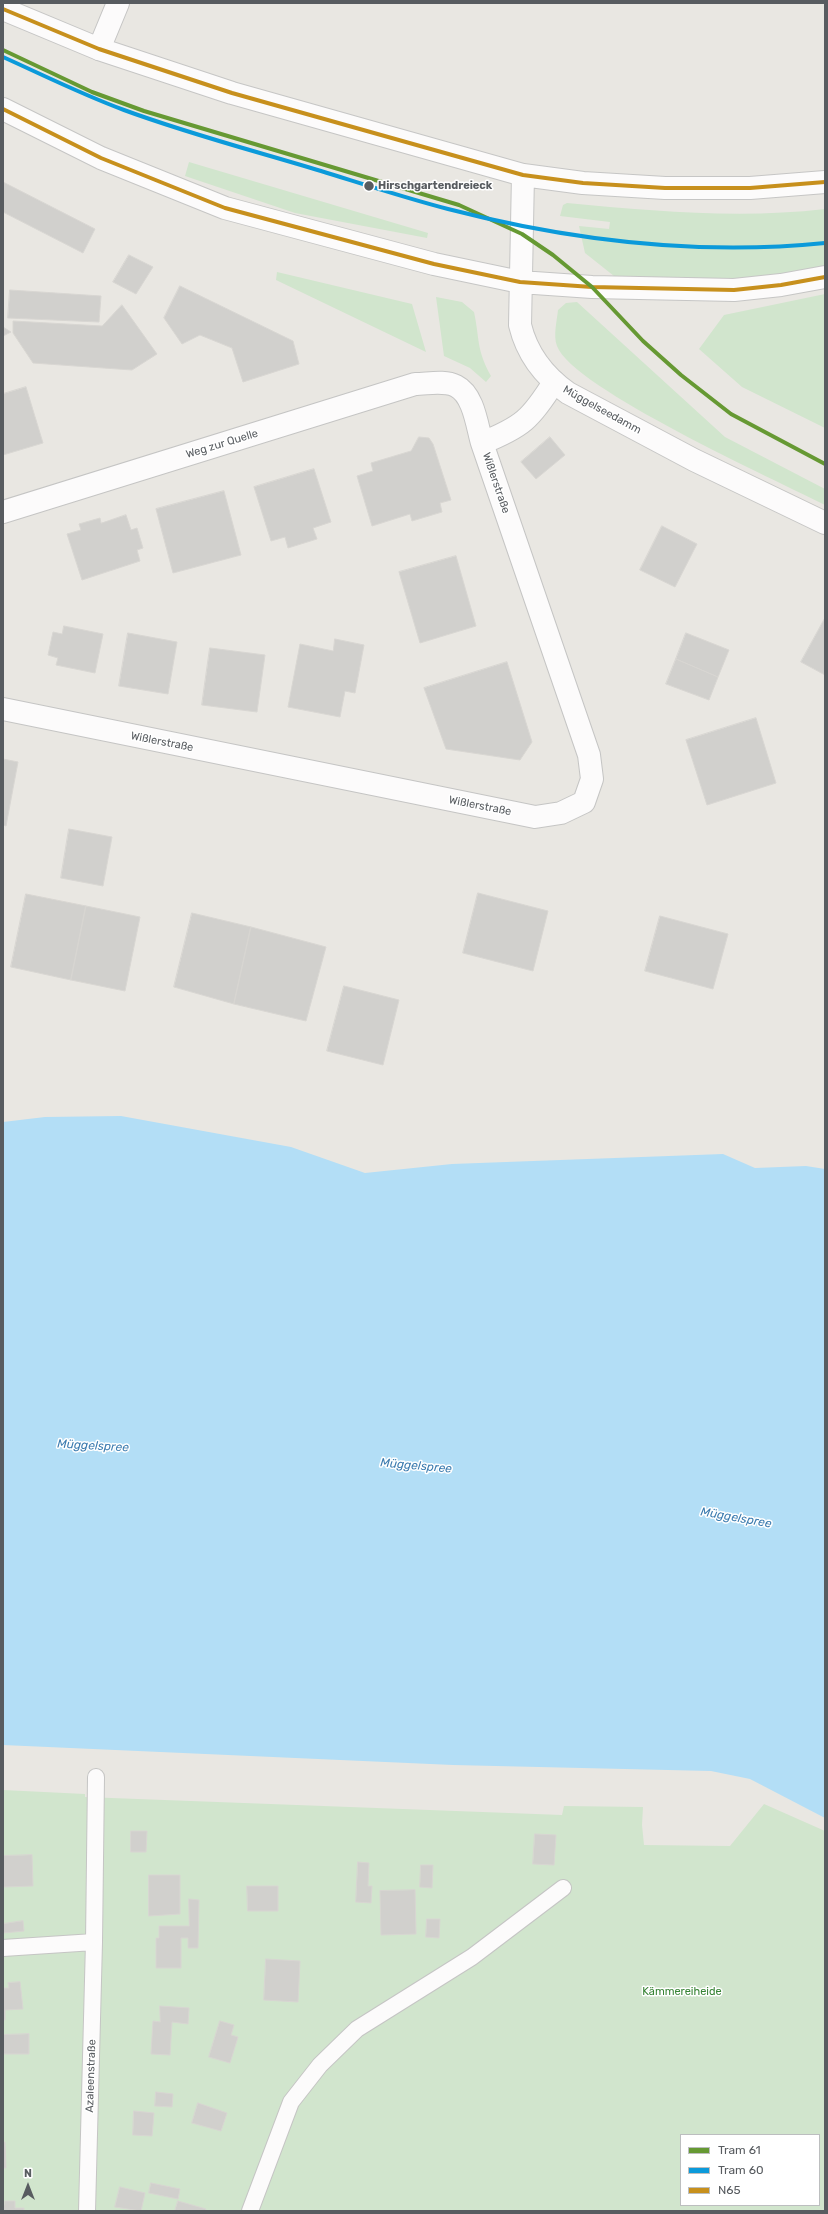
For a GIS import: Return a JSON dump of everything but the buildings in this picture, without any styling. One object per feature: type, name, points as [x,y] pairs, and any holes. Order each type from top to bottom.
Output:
[{"type":"main road","points":[[99,50],[118,3]]},
{"type":"main road","points":[[3,9],[99,50],[232,93],[523,175],[583,183],[665,188],[750,188],[825,182]]},
{"type":"main road","points":[[3,109],[102,158],[225,208],[434,264],[520,282],[592,287],[734,290],[781,285],[825,277]]},
{"type":"main road","name":"Müggelseedamm","points":[[523,175],[520,324],[524,342],[532,357],[554,382],[568,393],[694,460],[825,523]]},
{"type":"main road","name":"Wißlerstraße","points":[[482,443],[511,431],[523,422],[538,408],[554,382]]},
{"type":"main road","name":"Wißlerstraße","points":[[3,710],[535,817],[561,813],[584,802],[592,779],[589,755],[482,443],[474,413],[466,395],[456,386],[442,383]]},
{"type":"main road","name":"Weg zur Quelle","points":[[3,512],[415,384],[442,383]]},
{"type":"lane","name":"Azaleenstraße","points":[[87,2211],[94,1942],[96,1778]]},
{"type":"lane","points":[[250,2211],[291,2102],[320,2064],[357,2029],[472,1957],[563,1888]]},
{"type":"lane","points":[[3,1948],[94,1942]]},
{"type":"green space","points":[[189,162],[428,233],[427,238],[295,213],[185,176]]},
{"type":"green space","points":[[567,203],[631,209],[728,214],[793,212],[825,209],[825,266],[793,274],[724,279],[614,276],[585,253],[579,226],[609,229],[610,222],[560,216],[563,205]]},
{"type":"green space","points":[[277,272],[412,304],[426,352],[276,280]]},
{"type":"green space","points":[[825,294],[825,428],[742,387],[699,349],[724,315]]},
{"type":"green space","points":[[436,297],[462,302],[474,312],[479,344],[486,367],[491,376],[486,382],[470,368],[444,356]]},
{"type":"green space","points":[[577,302],[725,437],[825,489],[825,505],[679,432],[599,385],[571,364],[557,346],[555,338],[558,310],[566,303]]},
{"type":"green space","name":"Kämmereiheide","points":[[3,1790],[85,1794],[85,1797],[562,1815],[564,1806],[643,1807],[642,1825],[644,1845],[730,1846],[764,1804],[825,1831],[825,2211],[3,2211]]},
{"type":"water","name":"Müggelspree","points":[[121,1116],[291,1147],[365,1173],[452,1164],[723,1154],[755,1168],[806,1166],[825,1169],[825,1818],[750,1779],[711,1771],[453,1765],[3,1745],[3,1122],[45,1117]]},
{"type":"tram line","name":"61","points":[[3,50],[92,92],[144,111],[459,205],[522,234],[553,255],[592,287],[643,341],[681,375],[731,414],[825,464]]},
{"type":"tram line","name":"60","points":[[3,57],[93,98],[173,127],[416,200],[495,220],[541,230],[635,243],[730,248],[777,247],[825,243]]},
{"type":"transit line","name":"N65","points":[[3,9],[99,49],[232,93],[523,175],[583,183],[665,188],[750,188],[825,182]]},
{"type":"transit line","name":"N65","points":[[3,109],[101,158],[225,208],[434,264],[520,282],[592,287],[734,290],[781,285],[825,277]]},
{"type":"place","name":"Hirschgartendreieck","points":[[369,186]]}]
